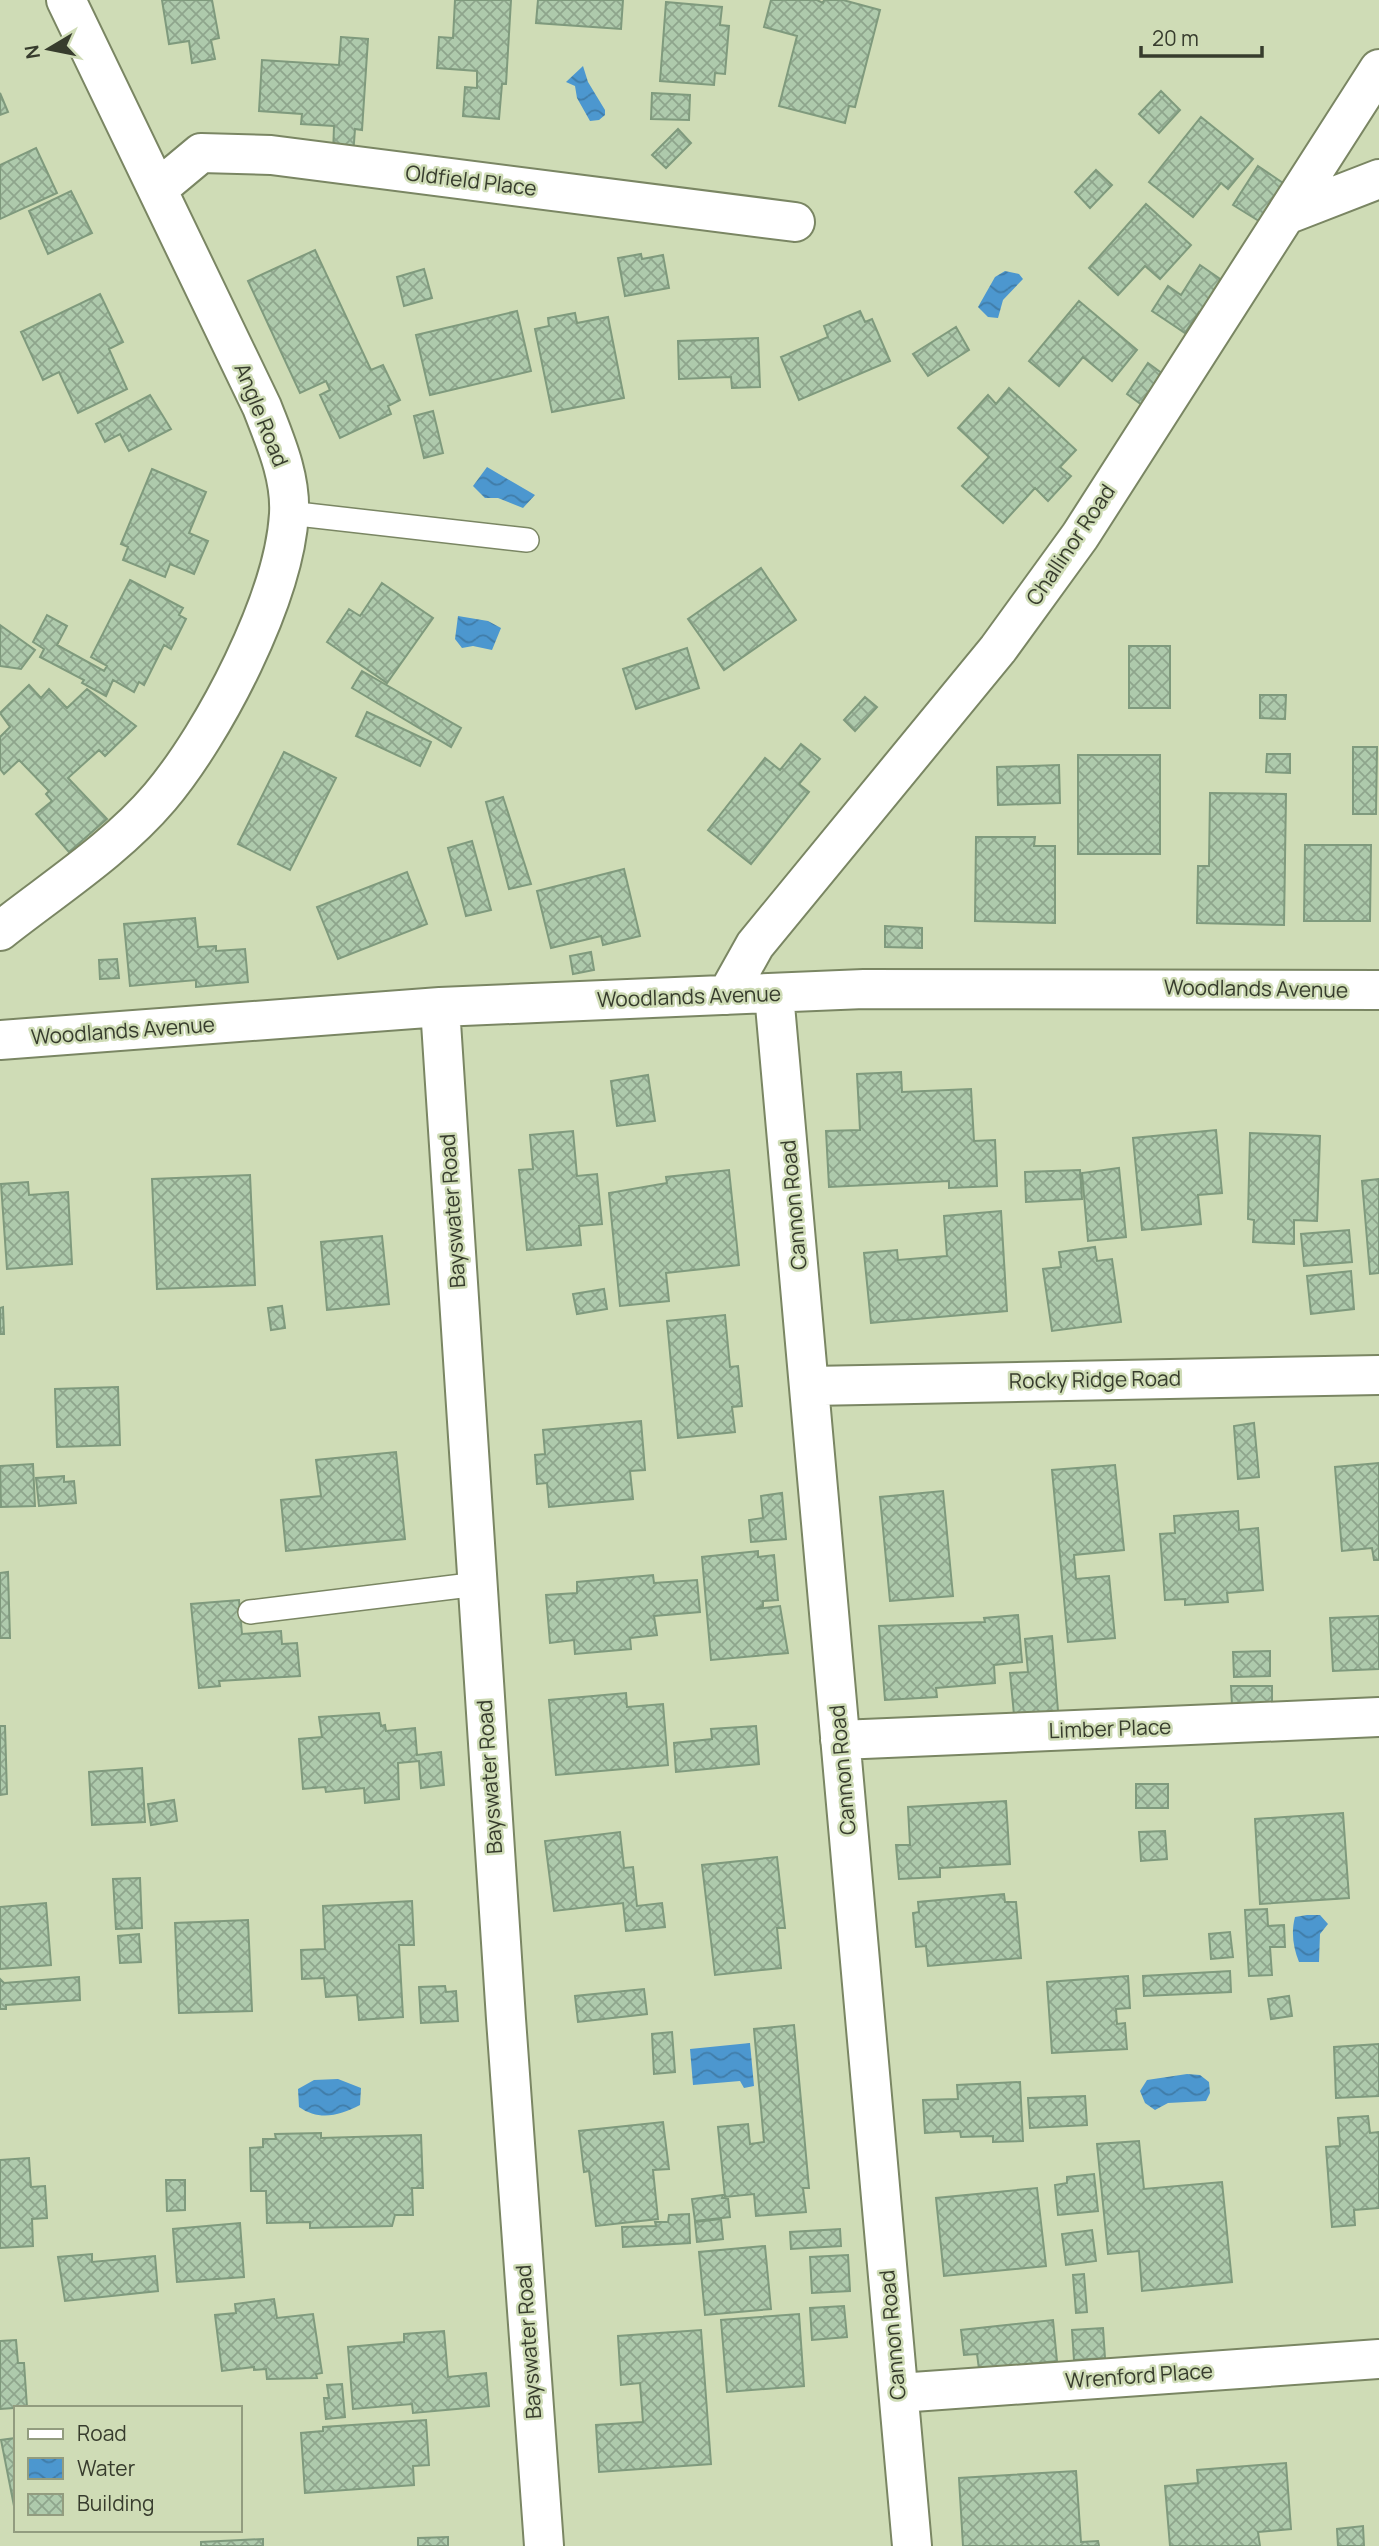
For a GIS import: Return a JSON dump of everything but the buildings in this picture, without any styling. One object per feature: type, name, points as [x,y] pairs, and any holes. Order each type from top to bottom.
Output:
[{"type":"street","name":"Angle Road","points":[[0,931],[108,846],[159,799],[205,734],[262,620],[283,556],[289,513],[285,467],[262,407],[159,188],[66,0]]},
{"type":"street","name":"Challinor Road","points":[[727,995],[755,945],[998,649],[1080,536],[1379,69]]},
{"type":"street","name":"Oldfield Place","points":[[159,188],[201,153],[271,155],[795,222]]},
{"type":"street","points":[[1286,215],[1379,179]]},
{"type":"street","name":"Woodlands Avenue","points":[[0,1040],[440,1007],[864,989],[1379,990]]},
{"type":"street","name":"Cannon Road","points":[[774,993],[912,2546]]},
{"type":"street","name":"Bayswater Road","points":[[440,1007],[544,2546]]},
{"type":"street","name":"Rocky Ridge Road","points":[[811,1386],[1379,1375]]},
{"type":"street","name":"Limber Place","points":[[840,1740],[1379,1717]]},
{"type":"street","name":"Wrenford Place","points":[[899,2393],[1379,2359]]},
{"type":"lane","points":[[289,513],[527,540]]},
{"type":"lane","points":[[250,1612],[478,1584]]},
{"type":"water","points":[[583,66],[588,82],[605,110],[605,115],[599,120],[590,121],[577,98],[575,86],[566,82]]},
{"type":"water","points":[[1005,271],[1019,274],[1023,279],[1003,300],[998,318],[988,317],[978,307],[995,277]]},
{"type":"water","points":[[487,467],[535,495],[523,508],[498,498],[485,498],[473,486]]},
{"type":"water","points":[[458,616],[488,621],[501,628],[492,650],[473,646],[462,648],[455,639]]},
{"type":"water","points":[[1320,1915],[1328,1924],[1320,1934],[1319,1962],[1299,1962],[1295,1951],[1295,1917]]},
{"type":"water","points":[[750,2043],[754,2086],[744,2088],[740,2081],[693,2085],[690,2049]]},
{"type":"water","points":[[1187,2074],[1200,2075],[1209,2082],[1210,2093],[1206,2101],[1168,2103],[1155,2110],[1145,2103],[1140,2091],[1147,2080]]},
{"type":"water","points":[[338,2079],[361,2088],[360,2105],[329,2115],[314,2114],[299,2107],[298,2089],[314,2080]]}]
